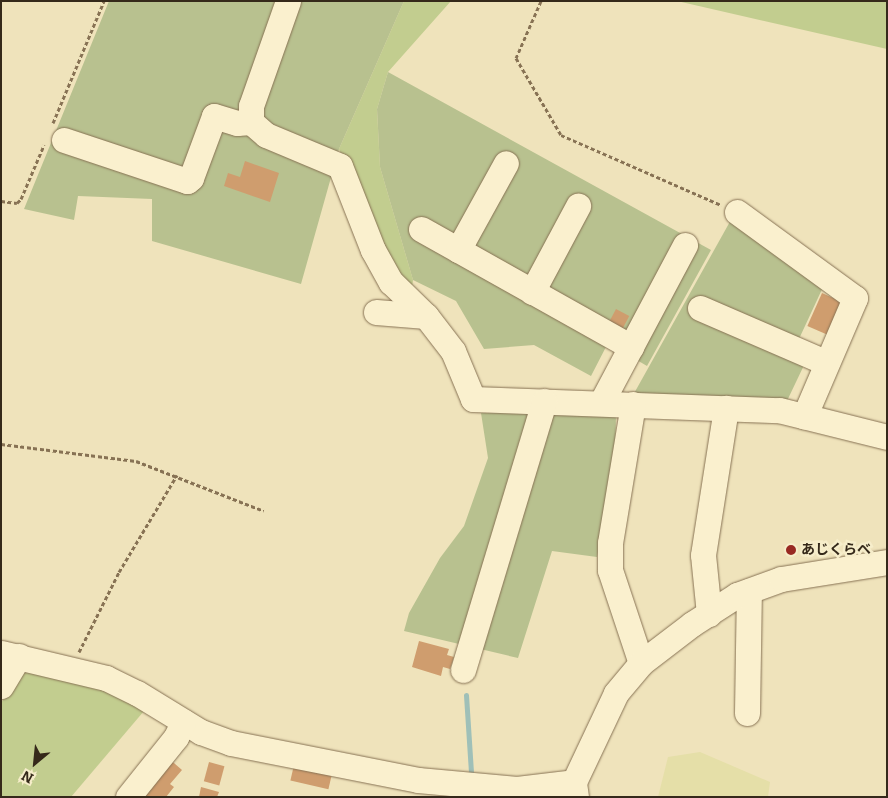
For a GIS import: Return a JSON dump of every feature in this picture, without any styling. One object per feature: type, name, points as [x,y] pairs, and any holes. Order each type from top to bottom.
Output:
[{"type":"street","points":[[250,122],[252,106],[288,1]]},
{"type":"street","points":[[54,134],[187,181],[192,178],[214,116],[237,123],[250,122],[266,135],[340,166],[373,250],[391,282],[418,309],[453,351],[473,399],[779,410],[887,437]]},
{"type":"street","points":[[458,250],[506,163]]},
{"type":"street","points":[[532,292],[578,206]]},
{"type":"street","points":[[737,212],[855,298],[804,417]]},
{"type":"street","points":[[421,229],[630,347]]},
{"type":"street","points":[[601,403],[685,245]]},
{"type":"street","points":[[700,308],[827,363]]},
{"type":"street","points":[[376,312],[418,309]]},
{"type":"street","points":[[463,670],[544,401]]},
{"type":"street","points":[[633,404],[610,543],[610,570],[641,663]]},
{"type":"street","points":[[709,614],[704,555],[726,408]]},
{"type":"street","points":[[1,686],[10,654],[121,684],[201,732],[231,743],[418,780],[517,789],[575,790],[616,693],[641,663],[737,595],[781,579],[887,562]]},
{"type":"street","points":[[747,713],[749,591]]},
{"type":"street","points":[[128,797],[176,737],[183,722]]},
{"type":"path","points":[[1,201],[17,203],[21,199],[54,134],[104,1]]},
{"type":"path","points":[[541,1],[516,58],[561,135],[737,212]]},
{"type":"path","points":[[1,444],[136,461],[177,475],[264,511]]},
{"type":"path","points":[[71,669],[119,572],[177,475]]},
{"type":"shaded area","points":[[700,752],[770,782],[768,797],[658,797],[668,757]]},
{"type":"green space","points":[[109,1],[404,1],[339,149],[301,284],[152,241],[152,199],[78,196],[74,220],[24,209]]},
{"type":"green space","points":[[404,1],[451,1],[388,72],[377,109],[380,167],[413,280],[411,294],[377,252],[339,149]]},
{"type":"green space","points":[[677,1],[887,1],[887,49]]},
{"type":"green space","points":[[388,72],[711,250],[647,366],[608,343],[591,376],[534,345],[484,349],[456,301],[413,280],[380,167],[377,109]]},
{"type":"green space","points":[[732,218],[824,285],[792,354],[806,361],[786,403],[632,397]]},
{"type":"green space","points":[[481,413],[616,413],[615,464],[597,557],[552,551],[518,658],[404,631],[409,613],[440,558],[464,526],[488,458]]},
{"type":"green space","points":[[22,670],[114,689],[144,711],[71,797],[1,797],[1,703]]},
{"type":"building","points":[[245,161],[279,173],[270,202],[224,186],[228,173],[240,177]]},
{"type":"building","points":[[822,293],[842,302],[827,335],[807,326]]},
{"type":"building","points":[[616,309],[629,316],[622,330],[608,323]]},
{"type":"building","points":[[419,641],[449,649],[447,655],[454,657],[450,669],[443,667],[441,676],[412,667]]},
{"type":"building","points":[[167,757],[182,770],[170,784],[174,787],[166,797],[135,797]]},
{"type":"building","points":[[209,762],[224,766],[219,785],[204,781]]},
{"type":"building","points":[[294,765],[332,774],[328,789],[290,781]]},
{"type":"building","points":[[201,787],[219,792],[217,797],[199,797]]},
{"type":"waterway","points":[[466,695],[471,772]]},
{"type":"place","name":"あじくらべ","points":[[791,550]]}]
